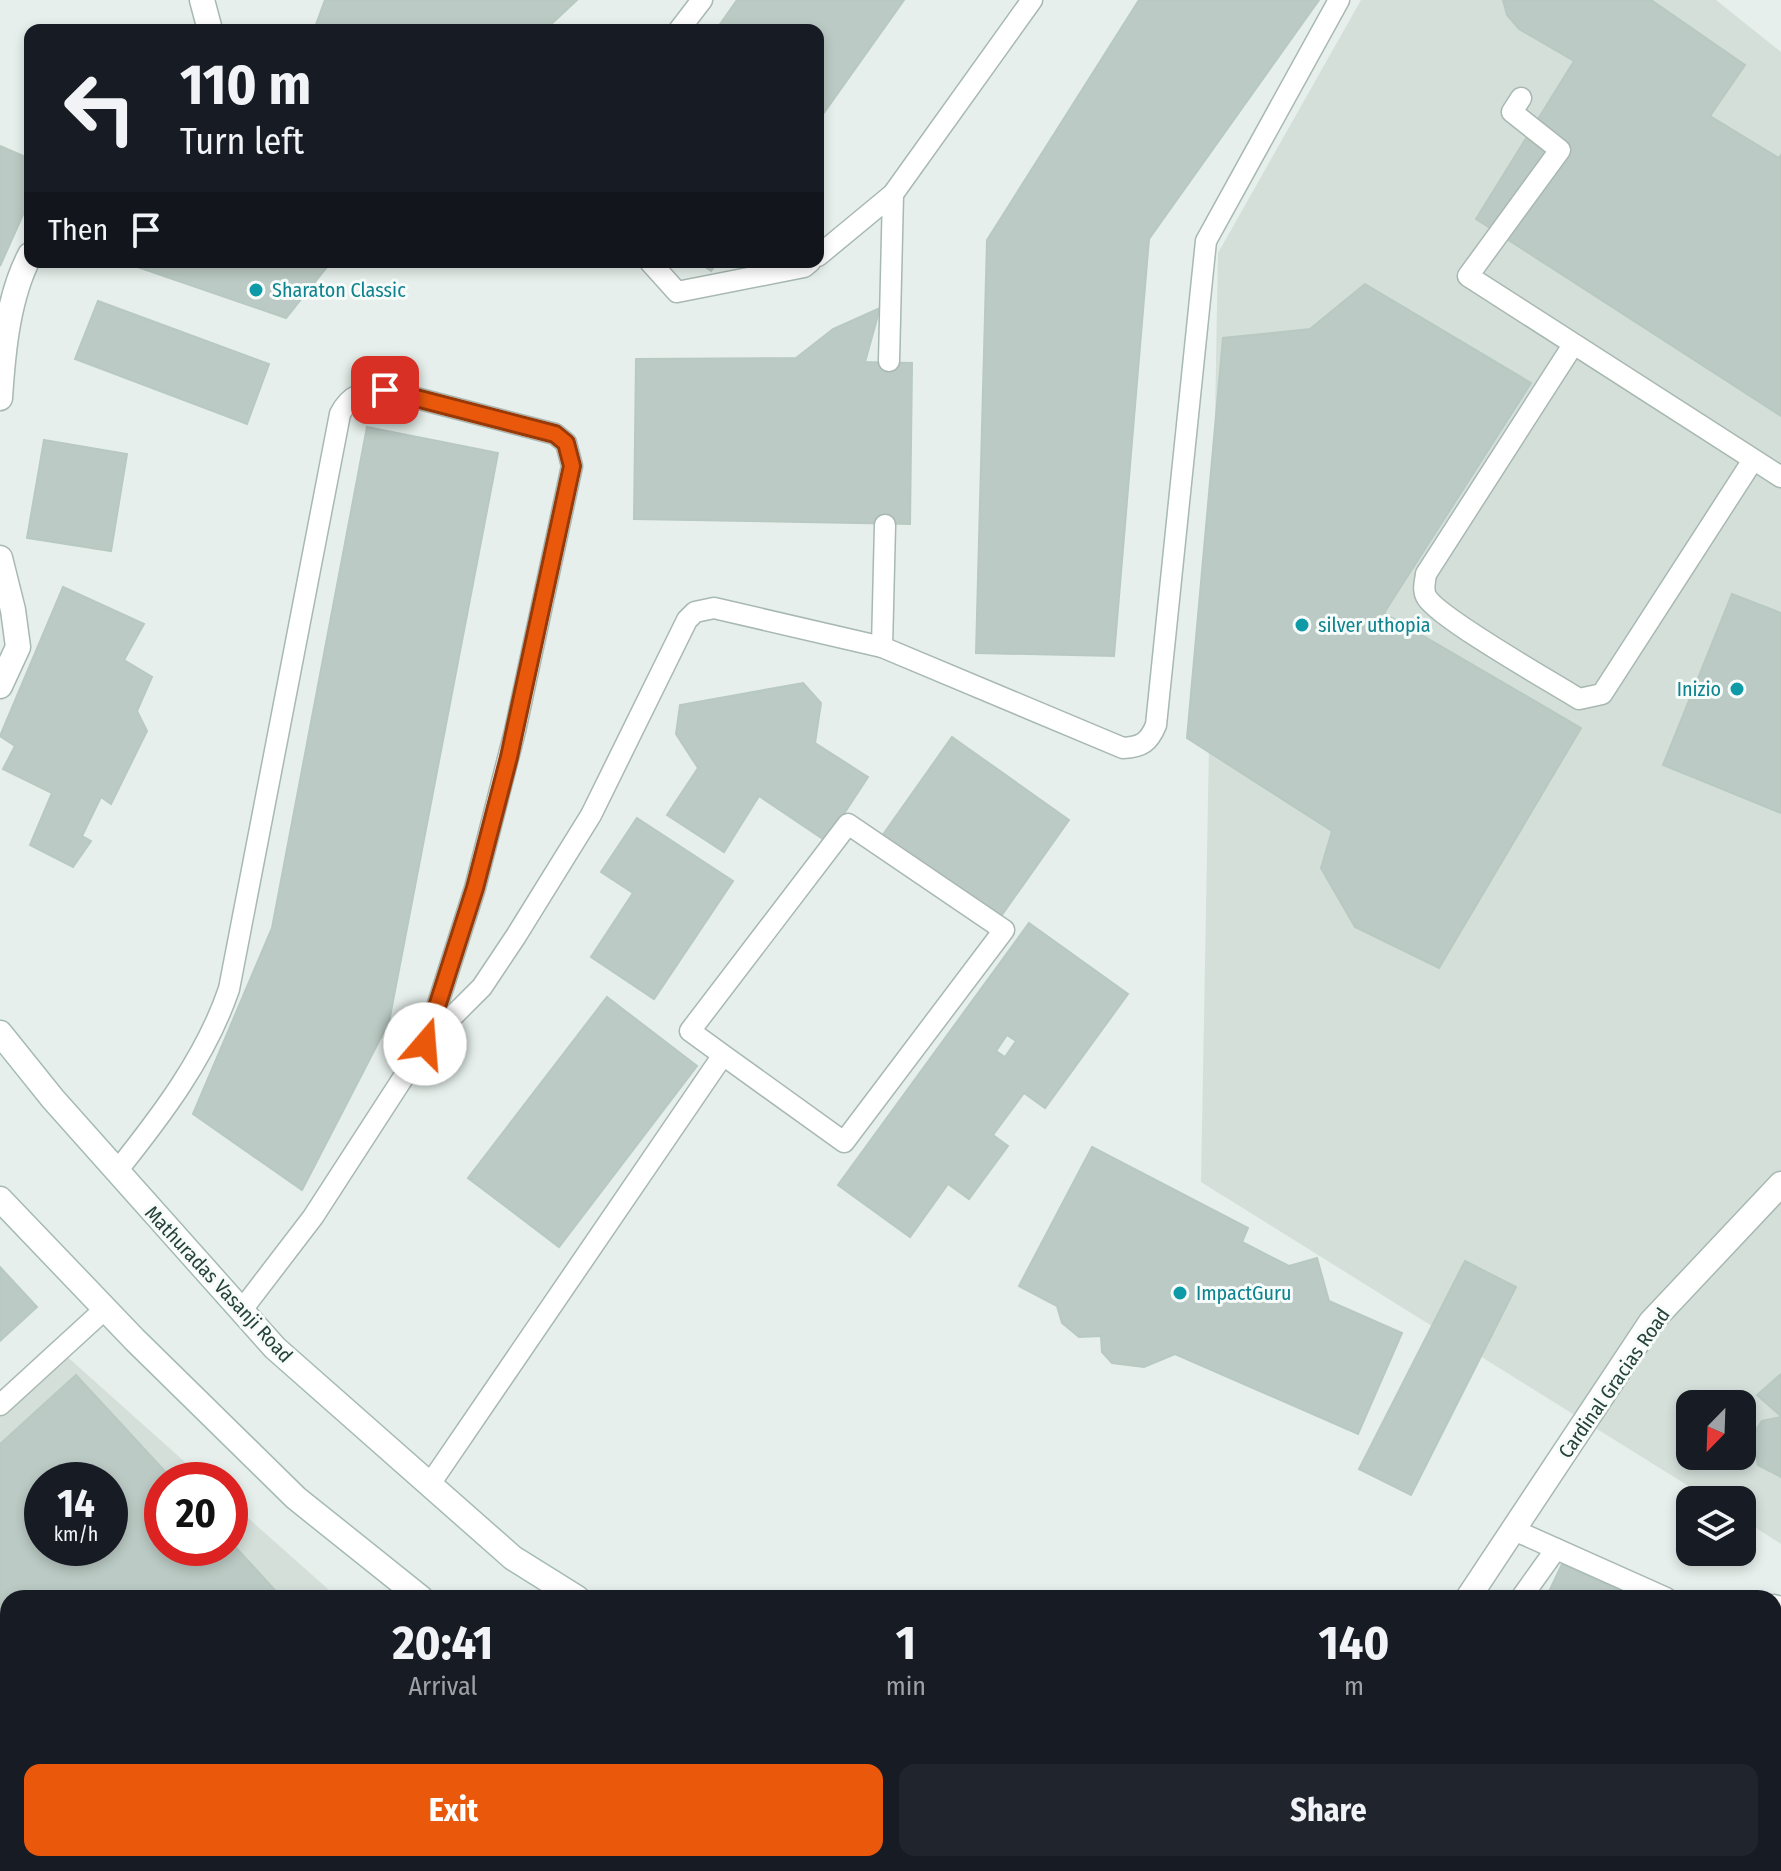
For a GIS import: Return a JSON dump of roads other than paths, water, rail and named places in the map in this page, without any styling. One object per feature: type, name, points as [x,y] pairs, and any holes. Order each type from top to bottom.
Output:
[{"type":"main road","points":[[202,0],[208,24]]},
{"type":"main road","points":[[0,398],[3,349],[24,267]]},
{"type":"main road","points":[[0,558],[18,647],[0,686]]},
{"type":"main road","name":"Mathuradas Vasanji Road","points":[[0,1033],[117,1171],[275,1348],[513,1558],[564,1590]]},
{"type":"main road","name":"Cardinal Gracias Road","points":[[1473,1590],[1651,1322],[1781,1184]]},
{"type":"main road","points":[[0,1199],[105,1309],[296,1498],[411,1590]]},
{"type":"lane","points":[[684,24],[702,0]]},
{"type":"lane","points":[[824,251],[893,194],[1032,0]]},
{"type":"lane","points":[[241,1311],[313,1217],[425,1044],[482,987],[516,936],[591,815],[687,620],[695,612],[714,608],[882,647],[1123,748],[1139,747],[1151,738],[1156,725],[1206,241],[1339,0]]},
{"type":"lane","points":[[1521,98],[1512,112],[1560,150],[1468,276],[1781,477]]},
{"type":"lane","points":[[889,361],[893,194]]},
{"type":"lane","points":[[655,268],[677,292],[799,268]]},
{"type":"lane","points":[[1573,345],[1426,574],[1423,590],[1429,601],[1480,637],[1579,699],[1602,694],[1753,460]]},
{"type":"lane","points":[[117,1171],[167,1108],[215,1023],[229,989],[340,414],[347,400],[366,391],[385,390],[555,434],[566,443],[571,454],[572,466],[515,731],[475,888],[425,1044]]},
{"type":"lane","points":[[882,647],[885,525]]},
{"type":"lane","points":[[848,824],[1004,930],[844,1142],[723,1055],[690,1031],[848,824]]},
{"type":"lane","points":[[430,1484],[723,1055]]},
{"type":"lane","points":[[0,1405],[105,1309]]},
{"type":"lane","points":[[1514,1530],[1648,1590]]},
{"type":"lane","points":[[1527,1590],[1556,1549]]},
{"type":"place","name":"Sharaton Classic","points":[[256,290]]},
{"type":"place","name":"silver uthopia","points":[[1302,625]]},
{"type":"place","name":"Inizio","points":[[1737,689]]},
{"type":"place","name":"ImpactGuru","points":[[1180,1293]]}]
